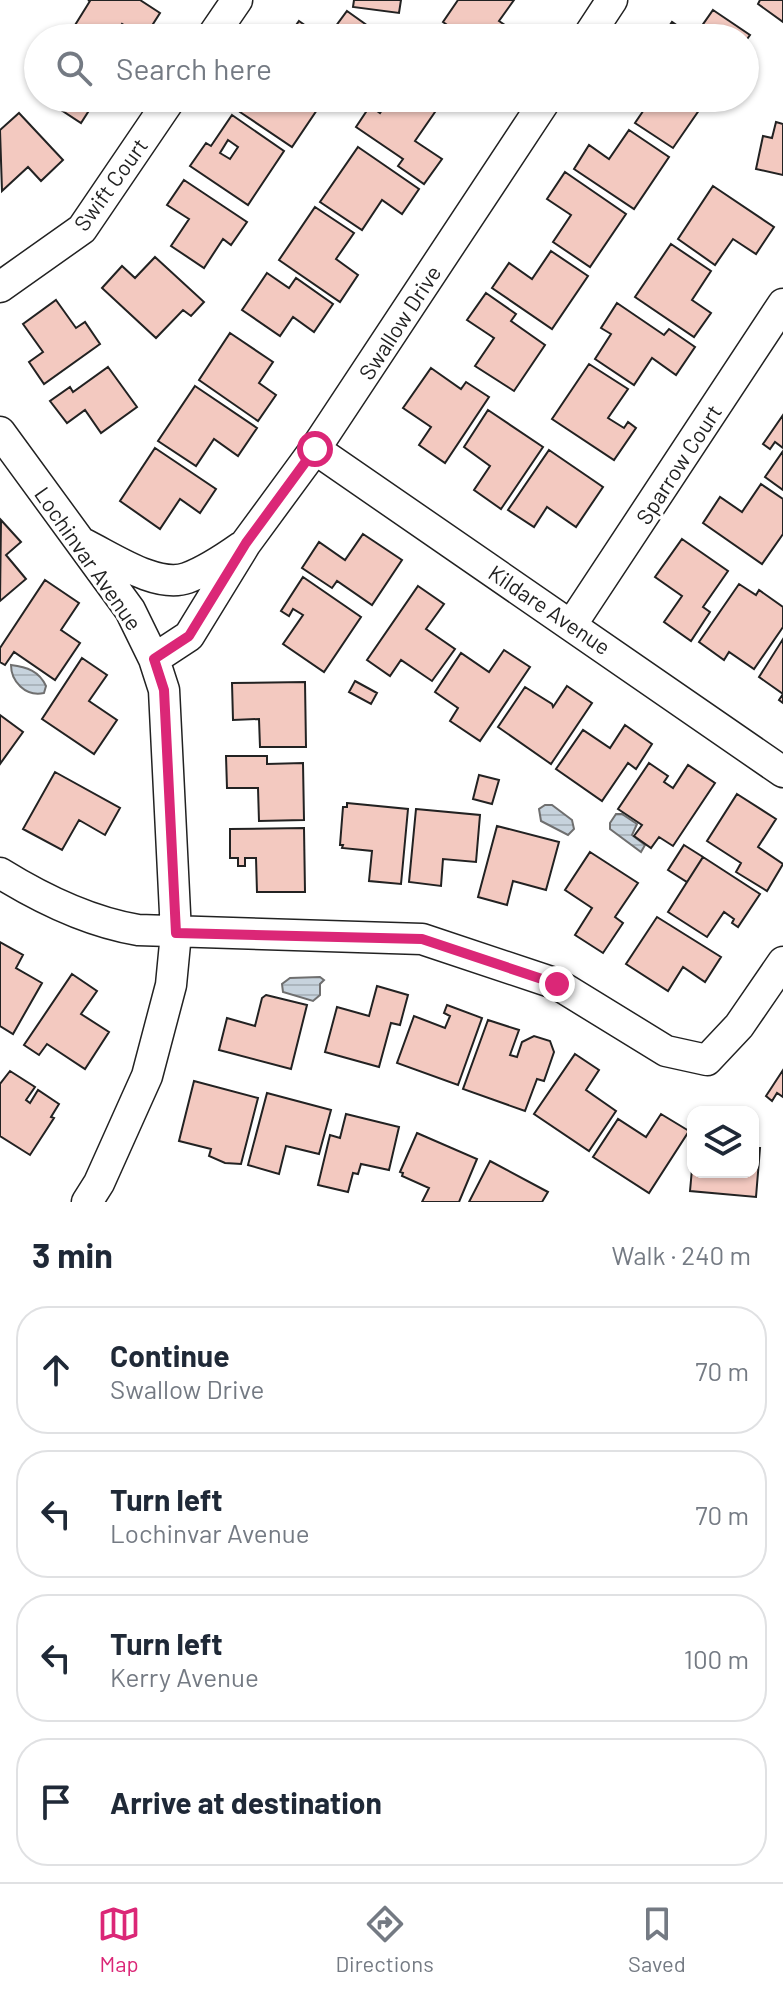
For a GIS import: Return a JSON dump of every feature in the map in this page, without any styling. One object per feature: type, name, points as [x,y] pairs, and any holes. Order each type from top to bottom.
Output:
[{"type":"street","points":[[221,24],[237,0]]},
{"type":"street","points":[[596,24],[612,0]]},
{"type":"street","name":"Swift Court","points":[[0,287],[82,229],[161,112]]},
{"type":"street","name":"Swallow Drive","points":[[154,659],[189,636],[246,543],[315,449],[538,112]]},
{"type":"street","name":"Sparrow Court","points":[[572,624],[783,304]]},
{"type":"street","name":"Lochinvar Avenue","points":[[0,432],[130,610],[154,659],[164,690],[176,933],[171,985],[147,1076],[99,1183],[87,1202]]},
{"type":"street","name":"Kildare Avenue","points":[[315,449],[783,772]]},
{"type":"street","name":"Swallow Drive","points":[[77,541],[148,577],[184,580],[246,543]]},
{"type":"street","points":[[0,873],[62,906],[117,927],[176,933],[422,939],[557,984],[666,1051],[707,1060],[739,1026],[783,962]]},
{"type":"shaded area","points":[[11,665],[36,673],[46,686],[44,693],[31,693],[20,686],[13,677]]},
{"type":"shaded area","points":[[552,805],[572,820],[574,829],[568,835],[541,821],[539,809]]},
{"type":"shaded area","points":[[616,814],[622,814],[637,824],[632,835],[645,845],[641,852],[610,829]]},
{"type":"shaded area","points":[[320,977],[324,980],[320,984],[320,995],[313,1001],[283,992],[282,984],[290,978]]},
{"type":"building","points":[[140,0],[160,13],[153,24],[76,24],[90,1]]},
{"type":"building","points":[[354,0],[401,0],[399,13],[353,7]]},
{"type":"building","points":[[458,0],[514,0],[499,21],[504,24],[443,22]]},
{"type":"building","points":[[760,0],[783,0],[783,22],[758,4]]},
{"type":"building","points":[[713,10],[734,24],[703,24]]},
{"type":"building","points":[[347,11],[365,24],[337,24]]},
{"type":"building","points":[[64,112],[88,112],[81,123]]},
{"type":"building","points":[[240,112],[316,112],[292,147]]},
{"type":"building","points":[[366,112],[435,112],[415,141],[442,159],[424,184],[398,166],[403,159],[356,127]]},
{"type":"building","points":[[642,112],[698,112],[673,148],[635,123]]},
{"type":"building","points":[[19,113],[63,160],[41,181],[28,167],[2,191],[0,130]]},
{"type":"building","points":[[232,115],[284,151],[248,205],[190,166],[206,143],[211,146]],"holes":[[[228,140],[238,147],[230,159],[220,153]]]},
{"type":"building","points":[[776,122],[783,124],[783,175],[756,169],[763,136],[772,138]]},
{"type":"building","points":[[629,130],[669,157],[634,209],[574,169],[589,145],[609,159]]},
{"type":"building","points":[[358,147],[419,189],[402,214],[382,200],[362,230],[320,202]]},
{"type":"building","points":[[565,172],[626,214],[590,267],[553,242],[571,215],[547,199]]},
{"type":"building","points":[[184,180],[247,222],[231,245],[223,239],[204,268],[171,246],[189,219],[167,205]]},
{"type":"building","points":[[713,186],[774,227],[756,254],[733,239],[715,265],[678,239]]},
{"type":"building","points":[[315,207],[354,233],[336,259],[358,275],[340,302],[279,260]]},
{"type":"building","points":[[671,244],[711,271],[692,300],[711,313],[694,337],[635,297]]},
{"type":"building","points":[[551,251],[588,276],[552,329],[492,288],[509,263],[532,279]]},
{"type":"building","points":[[155,257],[204,302],[191,316],[183,310],[156,338],[102,288],[122,266],[135,278]]},
{"type":"building","points":[[267,273],[289,288],[296,278],[333,304],[314,332],[293,317],[280,336],[242,310]]},
{"type":"building","points":[[486,293],[516,314],[511,321],[545,345],[514,391],[475,366],[494,338],[467,320]]},
{"type":"building","points":[[56,300],[76,328],[85,322],[100,344],[44,384],[29,362],[43,352],[23,324]]},
{"type":"building","points":[[617,303],[664,335],[669,329],[695,347],[676,375],[652,358],[634,385],[595,359],[611,334],[601,328]]},
{"type":"building","points":[[230,333],[273,362],[259,383],[276,395],[258,421],[199,380]]},
{"type":"building","points":[[589,364],[628,389],[608,418],[624,428],[628,422],[636,428],[614,460],[552,419]]},
{"type":"building","points":[[108,367],[137,407],[101,433],[85,410],[67,423],[50,401],[70,387],[73,392]]},
{"type":"building","points":[[431,368],[461,389],[466,382],[489,397],[445,463],[419,445],[431,427],[403,408]]},
{"type":"building","points":[[195,386],[257,428],[238,456],[214,439],[196,466],[158,441]]},
{"type":"building","points":[[488,410],[543,447],[501,509],[474,490],[490,466],[464,447]]},
{"type":"building","points":[[783,415],[783,448],[775,442],[770,449],[763,444]]},
{"type":"building","points":[[155,448],[216,489],[200,513],[180,499],[160,529],[120,501]]},
{"type":"building","points":[[549,450],[603,487],[576,527],[547,507],[534,527],[508,510]]},
{"type":"building","points":[[783,451],[783,490],[765,477]]},
{"type":"building","points":[[761,484],[783,499],[783,534],[762,564],[703,523],[720,497],[742,512]]},
{"type":"building","points":[[1,520],[21,542],[6,555],[26,579],[0,601]]},
{"type":"building","points":[[363,534],[402,560],[372,605],[337,581],[332,588],[302,568],[319,542],[345,560]]},
{"type":"building","points":[[682,539],[728,571],[703,607],[710,612],[691,641],[664,622],[682,596],[655,577]]},
{"type":"building","points":[[303,577],[361,617],[324,672],[283,644],[303,615],[293,609],[289,616],[281,611]]},
{"type":"building","points":[[45,580],[79,603],[61,630],[80,643],[55,680],[14,652],[5,665],[0,662],[0,648]]},
{"type":"building","points":[[739,584],[756,595],[759,590],[783,607],[783,627],[754,669],[729,652],[724,660],[699,642]]},
{"type":"building","points":[[418,586],[444,604],[426,629],[455,649],[432,681],[401,660],[390,676],[367,660]]},
{"type":"building","points":[[783,639],[783,694],[759,677]]},
{"type":"building","points":[[504,650],[530,667],[480,741],[450,721],[458,708],[435,692],[461,653],[489,672]]},
{"type":"building","points":[[82,658],[107,675],[89,701],[117,720],[94,754],[42,719]]},
{"type":"building","points":[[355,681],[377,693],[371,704],[349,692]]},
{"type":"building","points":[[305,682],[306,747],[260,747],[259,719],[233,720],[232,683]]},
{"type":"building","points":[[567,686],[592,703],[551,764],[498,727],[525,687],[553,707]]},
{"type":"building","points":[[0,715],[23,732],[0,764]]},
{"type":"building","points":[[625,725],[652,744],[636,769],[628,763],[602,801],[556,769],[583,730],[610,748]]},
{"type":"building","points":[[226,756],[267,756],[267,764],[303,763],[304,820],[259,821],[258,788],[227,788]]},
{"type":"building","points":[[649,763],[668,776],[664,782],[673,788],[688,765],[715,783],[673,846],[659,837],[651,848],[634,836],[642,825],[618,809]]},
{"type":"building","points":[[55,772],[120,808],[105,835],[79,820],[62,850],[23,829]]},
{"type":"building","points":[[479,775],[499,780],[492,804],[473,799]]},
{"type":"building","points":[[737,794],[776,819],[758,847],[783,864],[767,891],[736,872],[741,863],[707,841]]},
{"type":"building","points":[[347,803],[408,809],[401,884],[369,881],[372,851],[342,848],[343,845],[340,845],[343,807],[347,807]]},
{"type":"building","points":[[416,809],[480,815],[476,862],[443,859],[441,886],[409,882]]},
{"type":"building","points":[[497,826],[559,842],[546,890],[513,881],[507,905],[478,897]]},
{"type":"building","points":[[304,828],[305,892],[257,892],[256,858],[245,858],[245,866],[238,866],[238,858],[230,858],[230,829]]},
{"type":"building","points":[[684,845],[703,857],[687,882],[668,870]]},
{"type":"building","points":[[590,852],[638,883],[615,917],[623,923],[603,953],[575,935],[592,908],[565,890]]},
{"type":"building","points":[[703,857],[760,894],[738,927],[732,923],[734,919],[724,912],[707,937],[668,912]]},
{"type":"building","points":[[657,917],[721,957],[705,982],[683,967],[668,991],[626,964]]},
{"type":"building","points":[[0,942],[23,955],[16,968],[42,983],[13,1034],[0,1026]]},
{"type":"building","points":[[72,974],[97,991],[81,1014],[109,1032],[85,1069],[47,1044],[39,1055],[24,1045]]},
{"type":"building","points":[[377,986],[408,995],[400,1025],[391,1023],[379,1067],[325,1052],[337,1007],[369,1016]]},
{"type":"building","points":[[266,995],[307,1005],[291,1069],[219,1050],[227,1018],[255,1026],[262,998]]},
{"type":"building","points":[[447,1005],[482,1018],[458,1085],[397,1063],[414,1016],[445,1028],[450,1016],[444,1013]]},
{"type":"building","points":[[488,1020],[519,1030],[510,1055],[517,1057],[522,1042],[534,1036],[550,1041],[554,1052],[544,1081],[537,1079],[525,1111],[463,1089]]},
{"type":"building","points":[[575,1054],[599,1070],[586,1090],[616,1111],[589,1151],[534,1114]]},
{"type":"building","points":[[783,1070],[783,1097],[777,1093],[772,1101],[766,1096]]},
{"type":"building","points":[[10,1071],[35,1087],[26,1100],[30,1103],[38,1090],[59,1104],[51,1117],[54,1118],[30,1155],[0,1136],[0,1084]]},
{"type":"building","points":[[194,1081],[258,1098],[241,1164],[225,1163],[209,1156],[211,1149],[179,1141]]},
{"type":"building","points":[[267,1093],[331,1110],[319,1154],[286,1146],[279,1174],[248,1165]]},
{"type":"building","points":[[346,1114],[399,1127],[389,1170],[361,1164],[358,1174],[353,1173],[348,1192],[318,1185],[330,1135],[340,1138]]},
{"type":"building","points":[[661,1114],[687,1130],[649,1193],[593,1157],[618,1119],[646,1137]]},
{"type":"building","points":[[417,1133],[477,1159],[459,1202],[422,1202],[429,1188],[402,1176],[400,1172]]},
{"type":"building","points":[[490,1161],[548,1192],[542,1202],[469,1202]]},
{"type":"building","points":[[691,1178],[758,1178],[756,1197],[690,1191]]},
{"type":"route","points":[[315,449],[246,543],[189,636],[154,659],[164,690],[176,933],[422,939],[557,984]]}]
